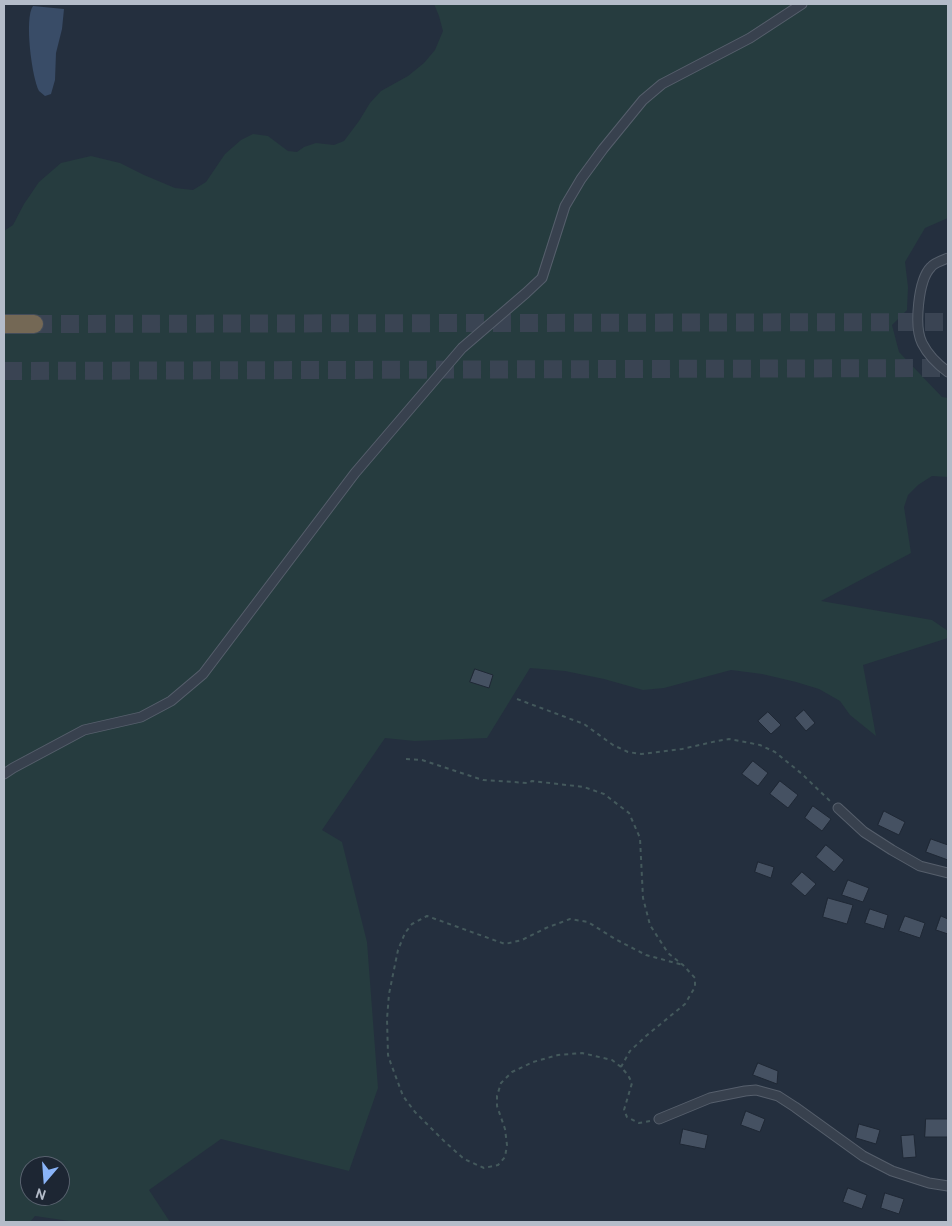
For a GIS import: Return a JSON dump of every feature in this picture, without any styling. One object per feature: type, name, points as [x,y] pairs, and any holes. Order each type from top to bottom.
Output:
[{"type":"highway","points":[[4,324],[34,324]]},
{"type":"street","points":[[4,774],[84,730],[141,717],[171,701],[203,674],[355,473],[462,348],[542,278],[565,206],[603,148],[643,100],[662,84],[750,38],[802,4]]},
{"type":"street","points":[[948,258],[931,266],[923,281],[918,316],[921,342],[937,364],[948,372]]},
{"type":"street","points":[[838,808],[864,832],[892,850],[920,866],[948,873]]},
{"type":"street","points":[[659,1119],[710,1098],[756,1090],[778,1096],[863,1156],[892,1171],[930,1183],[948,1186]]},
{"type":"path","points":[[516,699],[584,724],[613,745],[628,752],[641,754],[682,749],[729,739],[760,745],[775,752],[838,808]]},
{"type":"path","points":[[406,759],[422,760],[483,780],[528,783],[532,781],[584,787],[604,794],[630,813],[640,838],[643,898],[650,925],[668,953],[696,978],[695,987],[685,1004],[630,1051],[622,1066]]},
{"type":"path","points":[[659,1119],[639,1123],[627,1117],[624,1110],[632,1083],[622,1066],[612,1060],[582,1053],[558,1055],[533,1062],[512,1072],[500,1083],[497,1106],[505,1129],[507,1145],[505,1157],[498,1165],[484,1168],[464,1159],[415,1112],[403,1096],[388,1055],[386,1019],[389,994],[398,950],[405,933],[412,924],[427,916],[504,944],[522,940],[570,919],[588,922],[646,955],[683,965]]},
{"type":"green space","points":[[434,4],[948,4],[948,218],[925,228],[905,262],[908,287],[907,310],[892,325],[899,352],[942,397],[948,398],[948,477],[932,476],[918,485],[908,495],[904,507],[911,553],[821,601],[932,620],[948,631],[948,638],[863,665],[876,736],[850,715],[840,701],[819,689],[762,674],[731,670],[664,688],[643,690],[565,671],[530,668],[487,738],[415,741],[385,738],[322,830],[342,842],[367,942],[378,1088],[349,1171],[221,1139],[149,1190],[170,1222],[76,1222],[35,1216],[30,1222],[4,1222],[4,231],[13,225],[39,182],[61,163],[91,156],[120,163],[175,188],[193,190],[206,182],[225,154],[241,140],[253,134],[268,136],[288,151],[297,152],[304,147],[316,143],[334,145],[344,141],[370,103],[381,91],[408,76],[424,63],[435,50],[443,31]]},
{"type":"water","points":[[33,6],[64,9],[62,29],[56,53],[55,80],[51,94],[45,96],[39,91],[36,84],[32,62],[29,23]]},
{"type":"building","points":[[475,669],[493,675],[489,688],[470,682]]},
{"type":"building","points":[[804,710],[815,723],[806,731],[795,718]]},
{"type":"building","points":[[768,712],[781,725],[771,734],[758,721]]},
{"type":"building","points":[[753,761],[768,773],[758,786],[742,774]]},
{"type":"building","points":[[780,781],[798,795],[788,808],[770,794]]},
{"type":"building","points":[[813,806],[831,819],[822,831],[805,818]]},
{"type":"building","points":[[884,811],[905,822],[899,835],[878,825]]},
{"type":"building","points":[[931,839],[948,845],[948,860],[926,852]]},
{"type":"building","points":[[826,845],[844,860],[834,872],[816,857]]},
{"type":"building","points":[[758,862],[774,867],[771,878],[755,872]]},
{"type":"building","points":[[802,872],[816,884],[805,896],[791,884]]},
{"type":"building","points":[[848,880],[869,888],[863,902],[842,895]]},
{"type":"building","points":[[828,898],[853,905],[847,924],[823,917]]},
{"type":"building","points":[[870,909],[888,915],[884,929],[865,923]]},
{"type":"building","points":[[905,916],[925,923],[920,938],[899,931]]},
{"type":"building","points":[[941,916],[948,919],[948,934],[936,930]]},
{"type":"building","points":[[758,1063],[778,1071],[777,1084],[753,1075]]},
{"type":"building","points":[[746,1111],[765,1119],[760,1132],[741,1125]]},
{"type":"building","points":[[926,1119],[948,1119],[948,1137],[925,1137]]},
{"type":"building","points":[[859,1124],[880,1130],[876,1144],[856,1138]]},
{"type":"building","points":[[683,1129],[708,1135],[705,1149],[680,1144]]},
{"type":"building","points":[[914,1135],[916,1157],[903,1158],[901,1136]]},
{"type":"building","points":[[848,1188],[867,1195],[862,1209],[843,1202]]},
{"type":"building","points":[[885,1193],[904,1199],[899,1214],[881,1208]]},
{"type":"tunnel","points":[[34,324],[948,322]]},
{"type":"tunnel","points":[[4,371],[948,368]]}]
